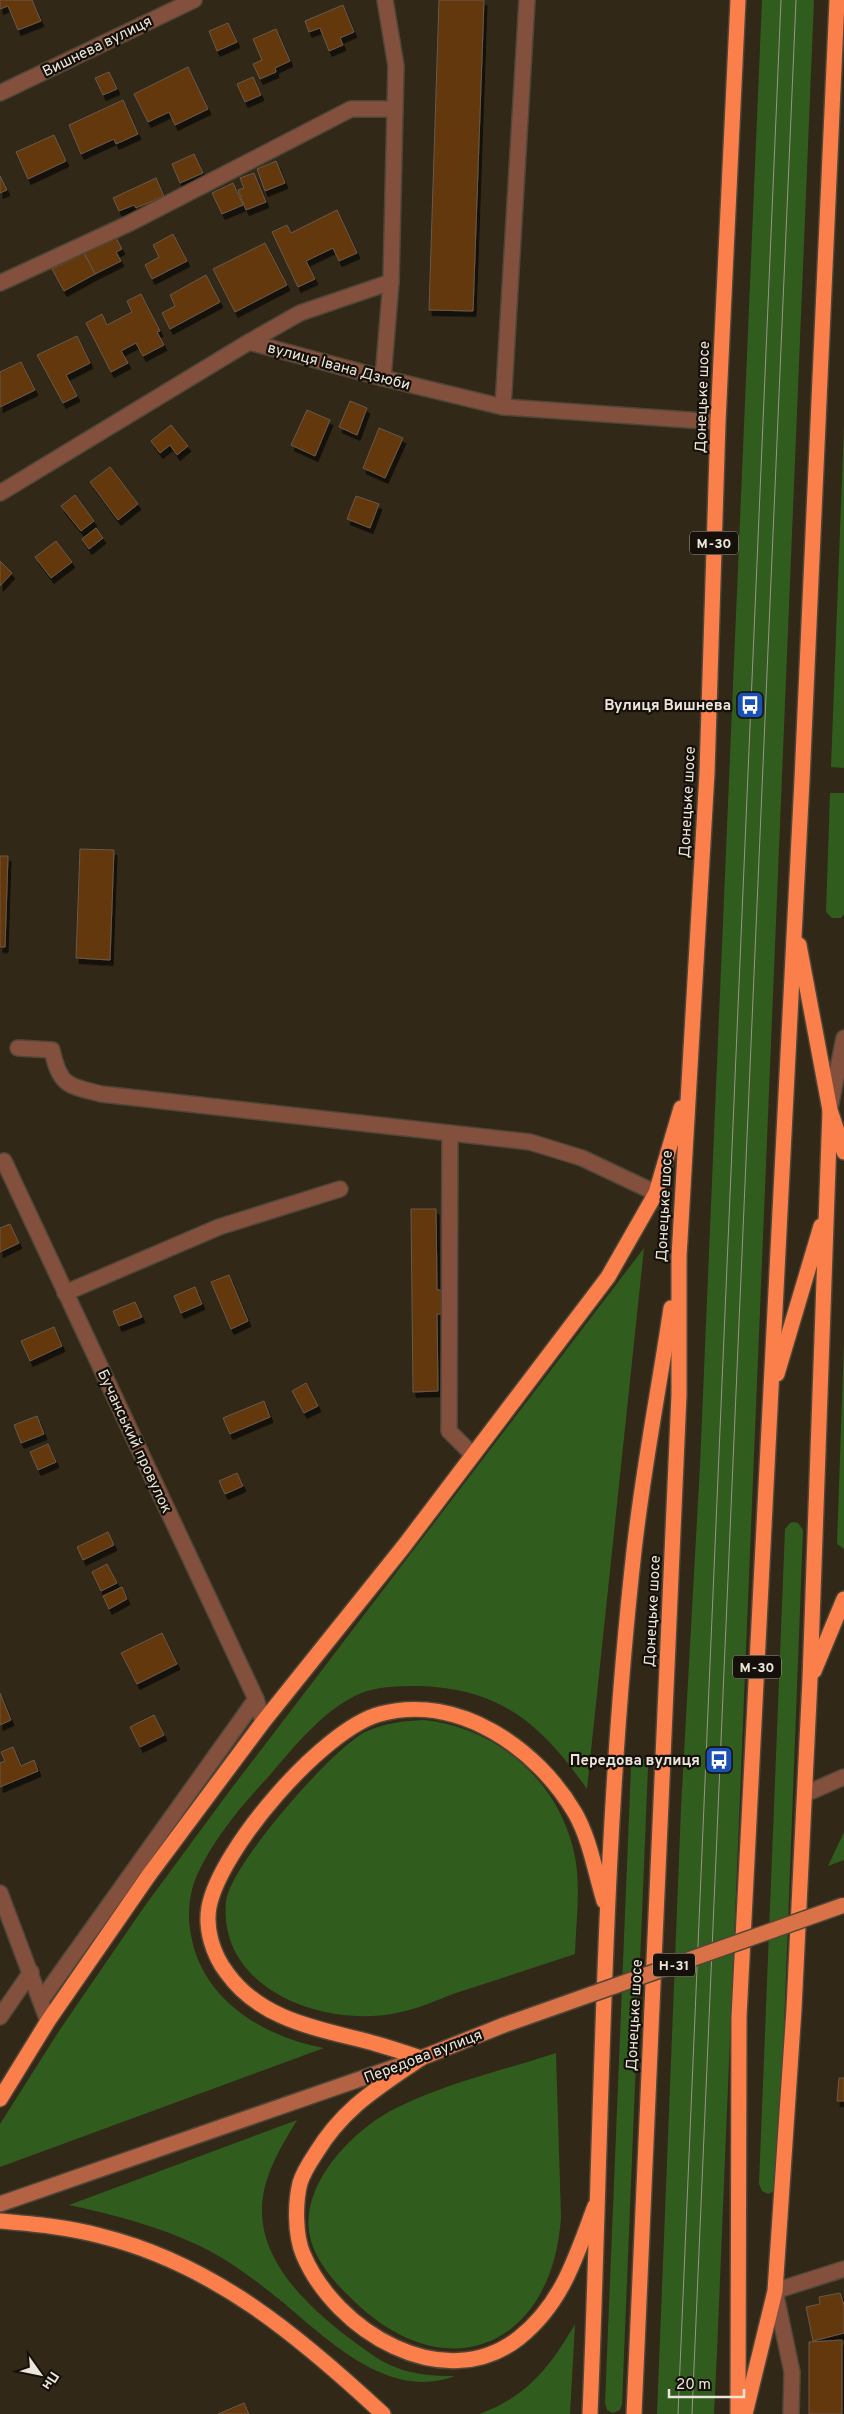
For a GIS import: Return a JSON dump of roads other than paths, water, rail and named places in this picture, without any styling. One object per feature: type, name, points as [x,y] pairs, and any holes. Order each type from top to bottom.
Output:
[{"type":"highway","name":"Донецьке шосе","points":[[634,2414],[679,1395],[679,1257],[707,774],[718,422],[738,0]]},
{"type":"highway","name":"М-30","points":[[738,2414],[739,2017],[795,922],[837,0]]},
{"type":"highway","points":[[795,922],[830,1110],[844,1152]]},
{"type":"highway","points":[[0,2099],[48,2021],[149,1875],[263,1722],[404,1546],[608,1277],[656,1192],[688,1085]]},
{"type":"highway","points":[[745,2414],[775,2292],[794,2009],[810,1679],[830,1110]]},
{"type":"highway","points":[[770,1400],[827,1206]]},
{"type":"highway","points":[[590,2414],[599,2193],[607,1909],[619,1717],[634,1549],[679,1257]]},
{"type":"highway","points":[[810,1679],[844,1599]]},
{"type":"highway","points":[[421,2058],[367,2041],[317,2030],[291,2021],[267,2008],[244,1992],[227,1973],[216,1954],[209,1932],[209,1908],[227,1860],[288,1782],[336,1737],[355,1725],[380,1714],[404,1710],[427,1710],[461,1716],[489,1728],[534,1762],[575,1814],[584,1836],[607,1909]]},
{"type":"highway","points":[[421,2058],[347,2110],[328,2132],[300,2182],[297,2203],[303,2253],[316,2277],[334,2300],[355,2320],[383,2341],[410,2354],[434,2360],[458,2362],[487,2356],[518,2338],[552,2305],[571,2270],[599,2193]]},
{"type":"highway","points":[[0,2221],[50,2225],[101,2236],[145,2250],[193,2270],[243,2298],[285,2330],[383,2414]]},
{"type":"main road","name":"Передова вулиця","points":[[0,2204],[421,2058],[504,2025],[844,1905]]},
{"type":"street","name":"Вишнева вулиця","points":[[0,93],[194,0]]},
{"type":"street","points":[[383,378],[391,282],[396,66],[385,0]]},
{"type":"street","points":[[503,407],[527,0]]},
{"type":"street","points":[[0,283],[130,222],[351,109],[395,109]]},
{"type":"street","points":[[249,342],[300,313],[391,282]]},
{"type":"street","name":"вулиця Івана Дзюби","points":[[0,493],[249,342],[383,378],[503,407],[718,422]]},
{"type":"street","points":[[830,1110],[844,1038]]},
{"type":"street","points":[[18,1048],[52,1050],[57,1072],[70,1086],[101,1094],[530,1142],[582,1158],[656,1192]]},
{"type":"street","points":[[450,1133],[449,1431],[473,1455]]},
{"type":"street","name":"Бучанський провулок","points":[[4,1161],[256,1699],[263,1722]]},
{"type":"street","points":[[65,1293],[219,1227],[340,1188]]},
{"type":"street","points":[[42,1999],[256,1699]]},
{"type":"street","points":[[805,1794],[844,1778]]},
{"type":"street","points":[[0,1893],[42,1999],[48,2021]]},
{"type":"street","points":[[0,2017],[31,1972]]},
{"type":"street","points":[[791,2414],[792,2372],[775,2292],[844,2269]]},
{"type":"tram line","points":[[678,2414],[781,0]]},
{"type":"tram line","points":[[692,2414],[796,0]]},
{"type":"place","name":"Вулиця Вишнева","points":[[750,705]]},
{"type":"place","name":"Передова вулиця","points":[[719,1760]]}]
